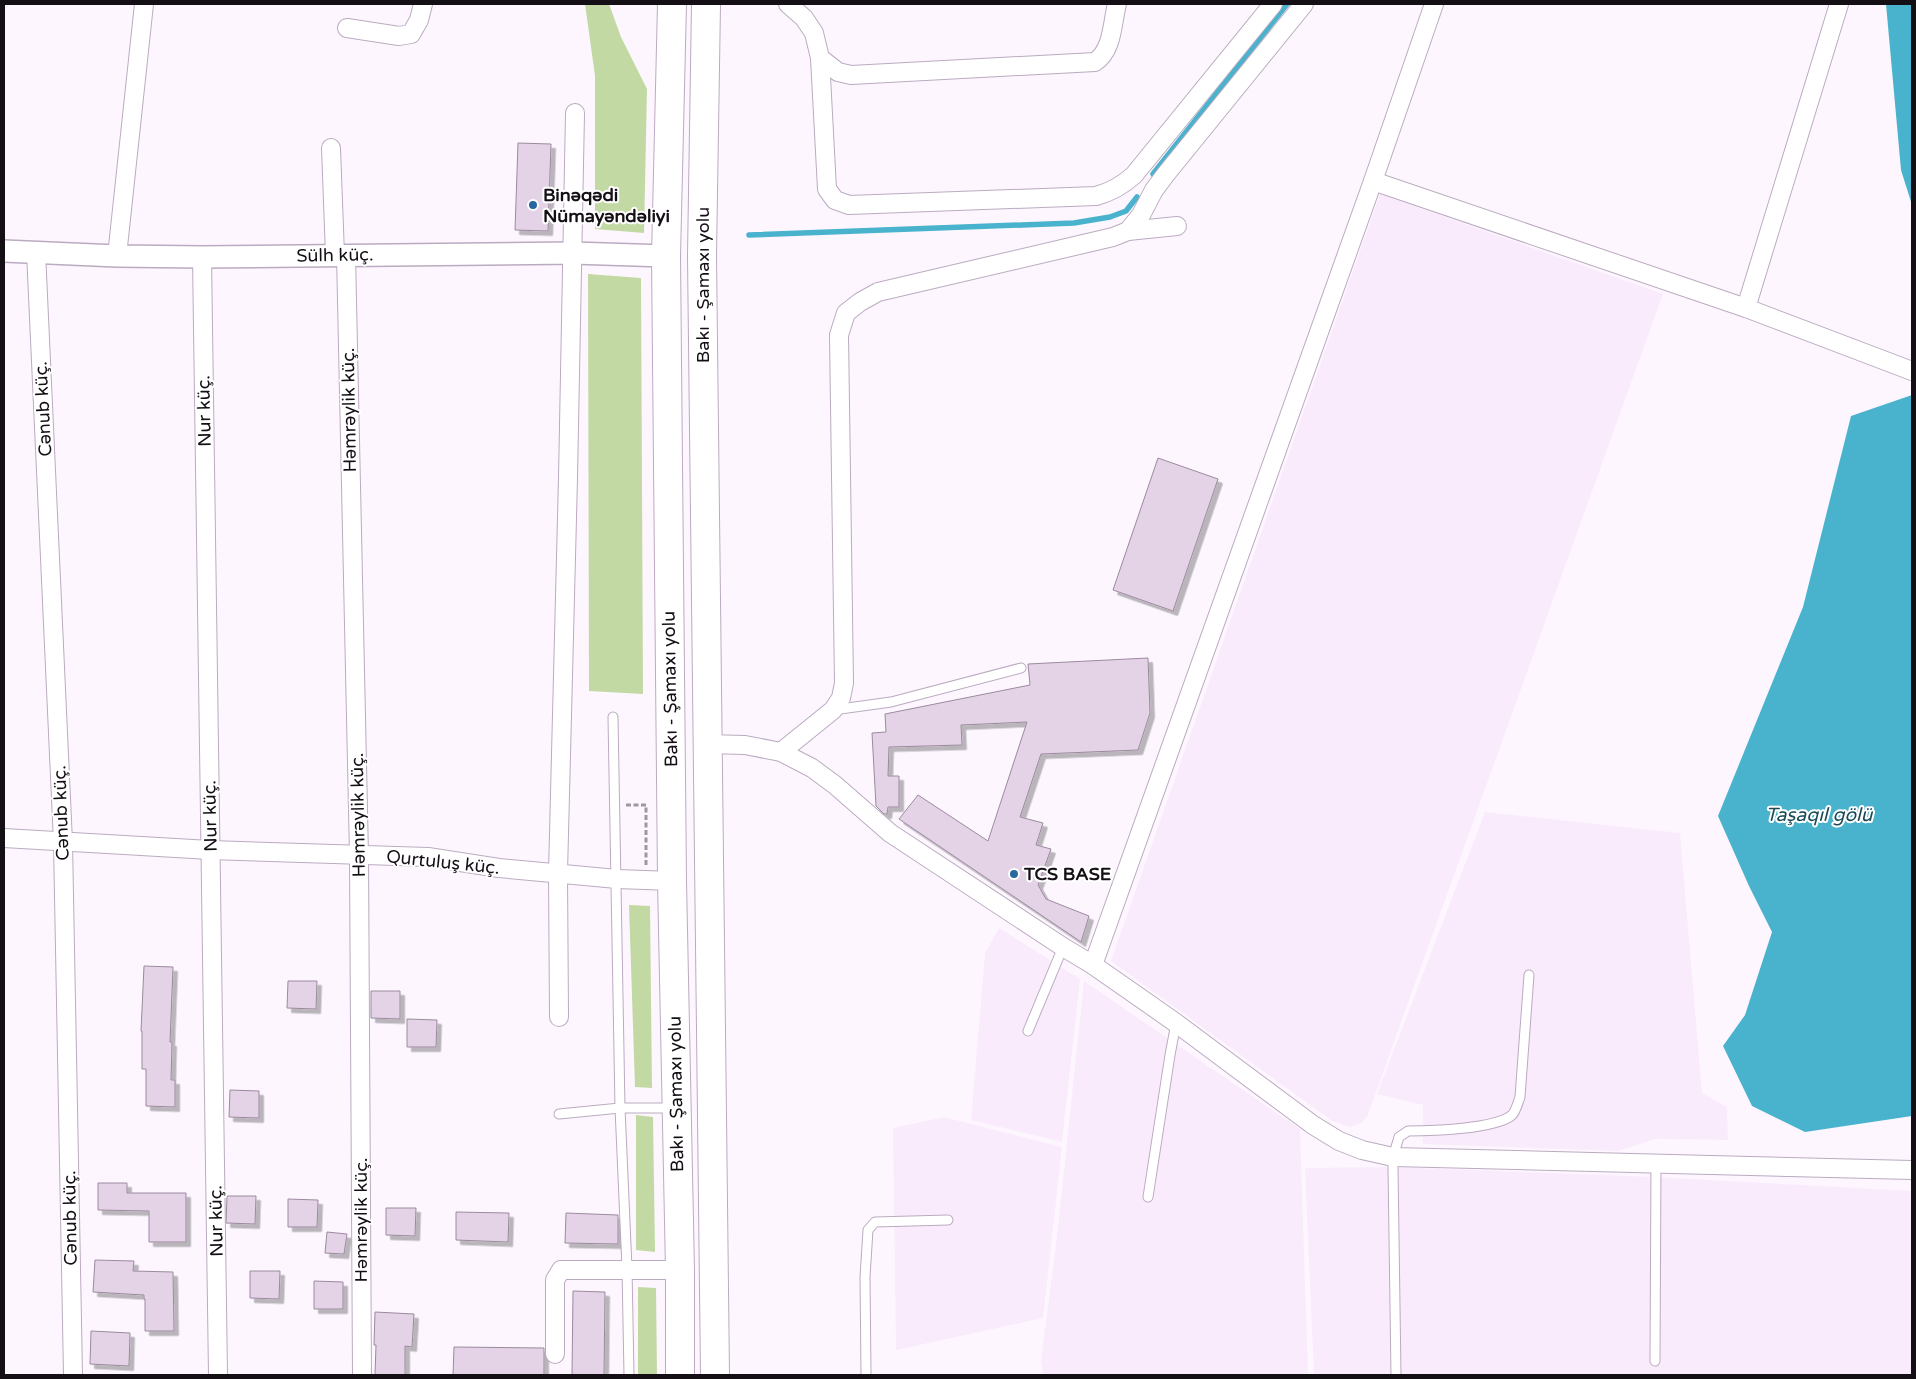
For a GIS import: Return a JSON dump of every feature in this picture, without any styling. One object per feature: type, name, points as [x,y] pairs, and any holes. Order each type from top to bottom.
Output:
[{"type":"highway","name":"Bakı - Şamaxı yolu","points":[[672,4],[666,256],[659,881],[676,1108],[680,1270],[680,1375]]},
{"type":"highway","name":"Bakı - Şamaxı yolu","points":[[706,4],[702,256],[714,1375]]},
{"type":"street","points":[[117,256],[144,4]]},
{"type":"street","points":[[347,28],[399,36],[410,34],[419,20],[423,4]]},
{"type":"street","points":[[788,4],[804,18],[814,33],[820,58],[827,189],[834,200],[849,205],[1096,196],[1116,189],[1134,175],[1272,4]]},
{"type":"street","points":[[820,58],[838,72],[851,75],[1096,62],[1102,58],[1108,45],[1117,4]]},
{"type":"street","points":[[1128,231],[1141,215],[1154,190],[1304,4]]},
{"type":"street","points":[[1093,965],[1373,181],[1434,4]]},
{"type":"street","points":[[1746,308],[1840,4]]},
{"type":"street","points":[[559,1017],[558,873],[575,113]]},
{"type":"street","name":"Həmrəylik küç.","points":[[331,148],[340,255],[359,856],[362,1375]]},
{"type":"street","points":[[1134,175],[1154,190]]},
{"type":"street","points":[[1373,181],[1746,308],[1912,371]]},
{"type":"street","points":[[781,752],[832,710],[841,698],[844,683],[839,335],[846,312],[878,292],[1113,237],[1128,231],[1177,226]]},
{"type":"street","name":"Sülh küç.","points":[[4,251],[117,256],[202,257],[573,253],[666,256]]},
{"type":"street","name":"Cənub küç.","points":[[36,252],[63,842],[73,1375]]},
{"type":"street","name":"Nur küç.","points":[[202,257],[218,1375]]},
{"type":"street","points":[[706,744],[745,745],[781,752],[812,768],[835,785],[890,833],[1062,947],[1093,965],[1176,1023],[1313,1125],[1339,1141],[1362,1150],[1393,1157],[1656,1162],[1912,1170]]},
{"type":"street","name":"Qurtuluş küç.","points":[[4,838],[210,850],[428,857],[499,868],[659,881]]},
{"type":"street","points":[[555,1354],[555,1280],[561,1270],[627,1268],[680,1270]]},
{"type":"lane","points":[[832,710],[891,702],[1020,668]]},
{"type":"lane","points":[[613,717],[620,1108],[627,1268],[629,1375]]},
{"type":"lane","points":[[1028,1031],[1062,947]]},
{"type":"lane","points":[[1396,1375],[1393,1157],[1399,1137],[1408,1131],[1491,1124],[1506,1119],[1514,1113],[1520,1097],[1530,975]]},
{"type":"lane","points":[[1148,1197],[1176,1023]]},
{"type":"lane","points":[[559,1114],[620,1108],[676,1108]]},
{"type":"lane","points":[[1655,1361],[1656,1162]]},
{"type":"lane","points":[[866,1375],[865,1277],[868,1230],[876,1222],[948,1220]]},
{"type":"path","points":[[615,804],[646,805],[659,881]]},
{"type":"shaded area","points":[[1380,194],[1663,294],[1367,1117],[1361,1123],[1350,1127],[1332,1121],[1111,961]]},
{"type":"shaded area","points":[[1485,812],[1680,833],[1702,1093],[1727,1107],[1728,1140],[1655,1139],[1618,1151],[1423,1144],[1423,1105],[1377,1094]]},
{"type":"shaded area","points":[[999,928],[1080,979],[1062,1142],[971,1120],[985,953]]},
{"type":"shaded area","points":[[1084,981],[1300,1129],[1308,1375],[1043,1375],[1041,1360],[1057,1237]]},
{"type":"shaded area","points":[[944,1117],[1062,1147],[1043,1318],[896,1350],[893,1128]]},
{"type":"shaded area","points":[[1393,1167],[1655,1177],[1912,1191],[1912,1375],[1314,1375],[1305,1168]]},
{"type":"green space","points":[[585,4],[609,4],[621,37],[647,89],[644,233],[595,229],[595,76]]},
{"type":"green space","points":[[588,274],[641,278],[643,694],[589,691]]},
{"type":"green space","points":[[629,905],[650,906],[652,1088],[635,1087]]},
{"type":"green space","points":[[636,1115],[653,1117],[655,1252],[636,1250]]},
{"type":"green space","points":[[638,1287],[656,1288],[657,1375],[638,1375]]},
{"type":"water","points":[[1886,4],[1912,4],[1912,205],[1901,170]]},
{"type":"water","name":"Taşaqıl gölü","points":[[1912,395],[1912,1116],[1805,1132],[1752,1106],[1723,1046],[1745,1015],[1772,932],[1718,816],[1803,607],[1851,416]]},
{"type":"building","points":[[518,143],[551,144],[548,231],[515,230]]},
{"type":"building","points":[[1158,458],[1218,479],[1173,611],[1113,590]]},
{"type":"building","points":[[1148,658],[1150,713],[1138,750],[1041,754],[1020,817],[1043,823],[1036,845],[1051,849],[1038,885],[1046,899],[1089,916],[1081,942],[899,819],[918,795],[988,841],[1027,722],[961,725],[962,745],[889,747],[888,776],[899,776],[899,807],[888,807],[887,814],[884,814],[876,806],[872,733],[886,732],[885,714],[1030,685],[1028,664]]},
{"type":"building","points":[[144,966],[173,967],[170,1042],[172,1042],[171,1080],[175,1080],[175,1107],[146,1106],[146,1069],[142,1069],[141,1031]]},
{"type":"building","points":[[288,981],[317,981],[316,1009],[287,1008]]},
{"type":"building","points":[[371,991],[400,991],[400,1019],[371,1018]]},
{"type":"building","points":[[407,1019],[437,1020],[436,1047],[407,1047]]},
{"type":"building","points":[[230,1090],[259,1091],[259,1118],[229,1117]]},
{"type":"building","points":[[98,1183],[127,1183],[127,1193],[186,1193],[186,1242],[149,1242],[149,1211],[98,1210]]},
{"type":"building","points":[[227,1196],[256,1196],[255,1224],[226,1223]]},
{"type":"building","points":[[288,1199],[318,1200],[317,1227],[288,1227]]},
{"type":"building","points":[[386,1208],[416,1208],[415,1236],[386,1235]]},
{"type":"building","points":[[456,1212],[509,1213],[508,1242],[456,1240]]},
{"type":"building","points":[[566,1213],[618,1215],[618,1244],[565,1243]]},
{"type":"building","points":[[327,1232],[347,1234],[344,1254],[325,1253]]},
{"type":"building","points":[[95,1260],[134,1261],[133,1271],[173,1272],[174,1331],[145,1331],[144,1295],[93,1292]]},
{"type":"building","points":[[250,1271],[280,1271],[279,1299],[250,1298]]},
{"type":"building","points":[[314,1281],[343,1282],[343,1309],[314,1309]]},
{"type":"building","points":[[573,1291],[605,1292],[604,1375],[572,1375]]},
{"type":"building","points":[[375,1312],[414,1314],[412,1347],[405,1346],[405,1375],[375,1375]]},
{"type":"building","points":[[91,1331],[130,1333],[129,1366],[90,1364]]},
{"type":"building","points":[[454,1347],[544,1348],[544,1375],[453,1375]]},
{"type":"waterway","points":[[1153,174],[1287,4]]},
{"type":"waterway","points":[[749,235],[1074,223],[1110,217],[1126,211],[1137,197]]},
{"type":"place","name":"Binəqədi Nümayəndəliyi","points":[[533,205]]},
{"type":"place","name":"TCS BASE","points":[[1014,874]]}]
